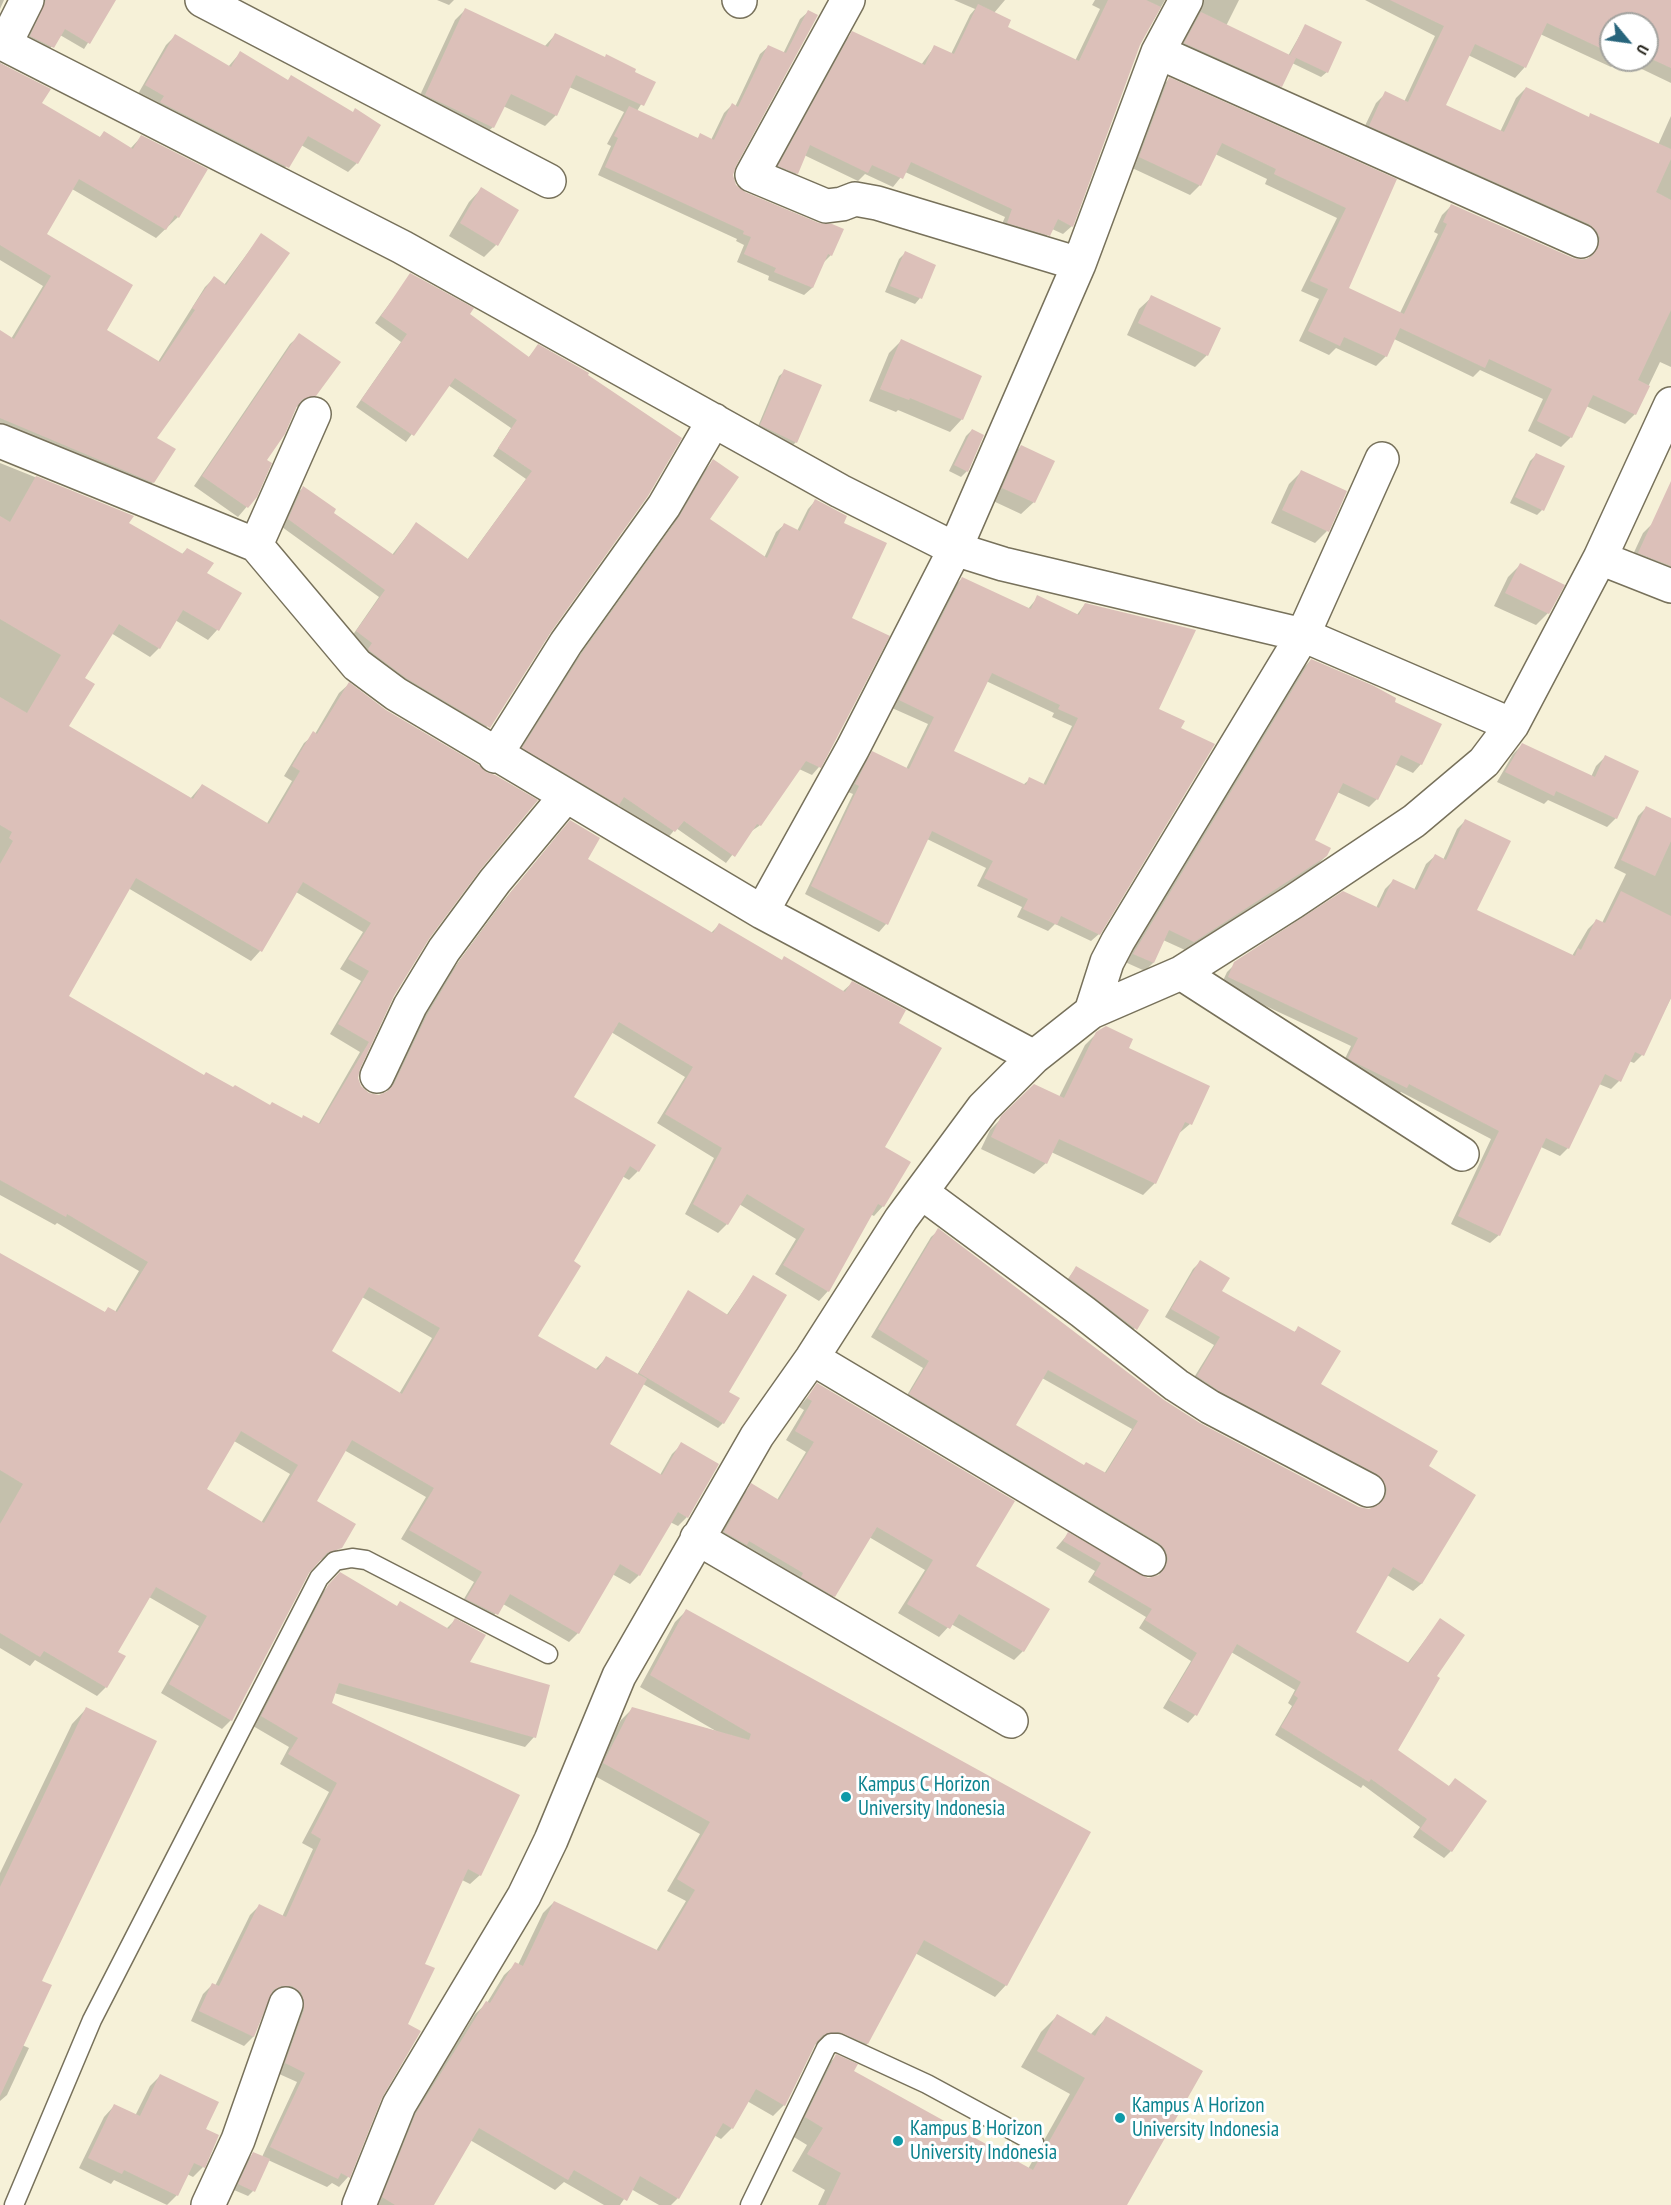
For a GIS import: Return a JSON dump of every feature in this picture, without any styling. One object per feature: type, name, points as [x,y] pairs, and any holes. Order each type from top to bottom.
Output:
[{"type":"street","points":[[27,0],[3,43],[402,247],[840,491],[955,549],[1002,564],[1303,635],[1512,725]]},
{"type":"street","points":[[202,0],[549,181]]},
{"type":"street","points":[[848,0],[752,175],[826,206],[842,204],[855,199],[877,202],[1079,264]]},
{"type":"street","points":[[762,912],[853,748],[955,549],[1079,264],[1158,52],[1186,0]]},
{"type":"street","points":[[1158,52],[1581,241]]},
{"type":"street","points":[[359,2205],[399,2105],[524,1896],[551,1840],[620,1676],[757,1436],[812,1358],[921,1192],[983,1108],[1034,1057],[1091,1012],[1181,973],[1414,821],[1484,762],[1512,725],[1600,558],[1671,404]]},
{"type":"street","points":[[256,544],[314,414]]},
{"type":"street","points":[[495,756],[566,643],[664,506],[714,420]]},
{"type":"street","points":[[2,447],[256,544],[357,665],[396,694],[495,756],[762,912],[1034,1057]]},
{"type":"street","points":[[1091,1012],[1107,962],[1118,941],[1303,635],[1382,459]]},
{"type":"street","points":[[1600,558],[1671,586]]},
{"type":"street","points":[[377,1076],[410,1006],[444,950],[495,881],[565,797]]},
{"type":"street","points":[[1181,973],[1462,1154]]},
{"type":"street","points":[[921,1192],[1083,1312],[1176,1385],[1210,1407],[1368,1490]]},
{"type":"street","points":[[812,1358],[1149,1559]]},
{"type":"street","points":[[697,1538],[1011,1721]]},
{"type":"street","points":[[208,2205],[238,2140],[286,2004]]},
{"type":"lane","points":[[14,2205],[92,2020],[319,1578],[335,1561],[351,1558],[366,1560],[548,1654]]},
{"type":"lane","points":[[750,2205],[826,2048],[831,2043],[838,2043],[927,2084],[1034,2142]]},
{"type":"building","points":[[46,0],[116,0],[90,44],[65,29],[54,48],[30,36]]},
{"type":"building","points":[[1108,0],[1146,0],[1161,7],[1140,45],[1073,227],[1058,219],[1050,236],[1007,223],[1012,209],[911,162],[903,179],[872,165],[868,173],[810,145],[798,174],[778,166],[852,31],[925,65],[934,45],[954,54],[978,4],[1011,20],[1008,27],[1079,61]]},
{"type":"building","points":[[1390,0],[1671,0],[1671,68],[1659,62],[1659,12],[1599,12],[1599,47],[1547,23],[1526,68],[1475,44],[1446,105],[1504,132],[1526,87],[1589,117],[1590,113],[1671,149],[1671,159],[1656,192],[1671,200],[1671,310],[1638,380],[1650,386],[1636,415],[1593,395],[1572,438],[1537,421],[1552,389],[1489,359],[1485,368],[1400,328],[1387,357],[1344,337],[1340,346],[1308,331],[1328,289],[1310,281],[1346,208],[1274,174],[1276,169],[1222,143],[1201,186],[1139,157],[1169,77],[1397,179],[1349,288],[1404,314],[1447,224],[1443,222],[1451,204],[1573,258],[1584,260],[1592,256],[1598,248],[1600,238],[1589,224],[1369,126],[1385,91],[1408,102],[1444,26]]},
{"type":"building","points":[[465,8],[548,47],[555,33],[605,57],[606,54],[656,82],[644,106],[576,75],[557,116],[511,94],[494,128],[425,95]]},
{"type":"building","points":[[808,10],[818,15],[733,175],[736,185],[745,192],[819,223],[832,224],[844,229],[832,256],[828,254],[813,288],[774,272],[776,268],[744,254],[751,237],[743,234],[744,231],[605,167],[618,138],[614,136],[629,106],[698,138],[700,133],[714,140],[732,103],[738,107],[768,45],[786,53]]},
{"type":"building","points":[[1201,12],[1296,58],[1282,87],[1184,43]]},
{"type":"building","points":[[1305,24],[1342,42],[1328,73],[1290,55]]},
{"type":"building","points":[[175,34],[231,67],[240,51],[288,80],[291,75],[353,112],[355,108],[381,125],[358,164],[308,136],[289,168],[160,102],[164,96],[145,85]]},
{"type":"building","points":[[0,63],[51,89],[42,103],[100,137],[104,131],[133,149],[141,135],[208,169],[179,218],[175,215],[166,230],[79,179],[47,234],[133,285],[107,330],[160,362],[195,310],[192,308],[214,276],[226,285],[261,233],[290,253],[157,438],[176,449],[154,483],[0,418],[0,330],[14,339],[51,276],[0,245]]},
{"type":"building","points":[[481,187],[519,210],[498,246],[460,223]]},
{"type":"building","points":[[905,251],[936,265],[922,299],[890,286]]},
{"type":"building","points":[[410,273],[474,308],[470,314],[529,357],[538,344],[589,373],[588,375],[682,438],[648,496],[551,632],[490,728],[406,678],[368,649],[372,643],[356,631],[385,590],[288,519],[303,486],[336,509],[334,513],[394,555],[416,522],[468,559],[532,471],[498,448],[517,420],[455,378],[414,436],[361,400],[407,334],[381,316]]},
{"type":"building","points":[[1151,295],[1221,328],[1208,356],[1138,323]]},
{"type":"building","points":[[299,333],[341,362],[316,396],[303,399],[297,406],[285,434],[267,460],[272,463],[257,497],[248,508],[202,476]]},
{"type":"building","points":[[901,339],[982,376],[963,420],[910,398],[909,400],[880,389]]},
{"type":"building","points":[[784,369],[822,385],[797,443],[760,425]]},
{"type":"building","points":[[972,429],[984,435],[968,472],[954,465]]},
{"type":"building","points":[[1021,445],[1055,461],[1035,503],[1002,488]]},
{"type":"building","points":[[1536,453],[1565,466],[1544,511],[1515,497]]},
{"type":"building","points":[[713,459],[739,477],[710,519],[767,558],[784,523],[800,531],[815,499],[847,516],[844,523],[887,543],[852,618],[890,636],[821,768],[806,761],[761,826],[757,824],[735,857],[684,821],[675,832],[624,797],[619,805],[522,748],[582,653],[679,517]]},
{"type":"building","points":[[1301,470],[1347,491],[1329,532],[1282,510]]},
{"type":"building","points":[[36,476],[134,516],[129,523],[183,554],[187,548],[214,563],[207,573],[242,593],[219,631],[183,610],[160,649],[119,624],[85,678],[95,684],[69,726],[193,799],[202,784],[269,824],[300,771],[292,766],[313,731],[317,734],[349,682],[386,710],[479,765],[486,772],[538,800],[481,869],[429,939],[394,996],[360,1069],[358,1078],[361,1086],[369,1093],[379,1095],[388,1091],[394,1084],[427,1015],[460,960],[510,893],[570,820],[600,838],[588,859],[713,933],[719,923],[782,960],[784,956],[845,992],[852,981],[906,1010],[899,1023],[942,1048],[885,1147],[911,1162],[884,1207],[878,1204],[829,1292],[783,1265],[805,1229],[747,1194],[728,1225],[693,1204],[722,1148],[665,1114],[693,1067],[619,1022],[574,1097],[656,1145],[639,1172],[630,1166],[574,1261],[581,1266],[538,1336],[598,1370],[606,1356],[647,1379],[610,1444],[662,1475],[681,1442],[719,1464],[688,1518],[678,1512],[640,1576],[620,1564],[579,1634],[510,1594],[498,1615],[466,1599],[482,1572],[409,1530],[434,1488],[352,1440],[317,1501],[356,1524],[342,1548],[327,1553],[309,1573],[232,1721],[169,1684],[207,1616],[156,1587],[118,1652],[126,1656],[107,1688],[44,1651],[40,1657],[0,1633],[0,1524],[23,1484],[0,1470],[0,1253],[105,1312],[108,1307],[117,1312],[148,1262],[67,1214],[66,1217],[0,1180],[0,864],[13,841],[9,838],[12,832],[0,825],[0,697],[27,713],[61,655],[0,619],[0,516],[10,522]],"holes":[[[136,878],[262,952],[303,882],[371,923],[348,959],[369,971],[338,1024],[369,1042],[320,1124],[303,1115],[302,1118],[272,1102],[270,1105],[206,1072],[204,1075],[69,996]],[[369,1287],[440,1328],[402,1394],[332,1351]],[[241,1431],[298,1465],[264,1523],[207,1489]]]},
{"type":"building","points":[[1671,481],[1671,566],[1638,553]]},
{"type":"building","points":[[1520,563],[1565,585],[1549,614],[1505,593]]},
{"type":"building","points":[[962,577],[1031,609],[1037,595],[1079,615],[1085,603],[1196,630],[1159,709],[1185,721],[1181,728],[1215,744],[1100,935],[1061,916],[1057,925],[1023,909],[1028,899],[984,878],[993,861],[932,831],[888,925],[811,886],[859,786],[855,784],[872,751],[909,769],[934,717],[899,700]],"holes":[[[992,673],[1060,705],[1058,709],[1078,718],[1046,785],[1029,777],[1026,785],[954,751]]]},
{"type":"building","points":[[1311,659],[1374,686],[1396,698],[1395,702],[1442,724],[1422,765],[1401,755],[1378,800],[1343,783],[1315,840],[1331,848],[1327,856],[1194,942],[1169,930],[1154,963],[1133,954]]},
{"type":"building","points":[[1522,743],[1595,777],[1605,755],[1639,771],[1617,819],[1556,791],[1554,796],[1505,772]]},
{"type":"building","points":[[1646,806],[1671,818],[1671,841],[1655,876],[1621,860]]},
{"type":"building","points":[[1465,819],[1511,841],[1477,910],[1575,956],[1578,948],[1581,950],[1596,919],[1605,923],[1621,891],[1671,916],[1671,998],[1644,1056],[1635,1052],[1621,1082],[1605,1074],[1569,1149],[1546,1138],[1500,1236],[1458,1216],[1499,1131],[1409,1084],[1407,1088],[1354,1062],[1348,1058],[1358,1038],[1228,977],[1234,962],[1343,891],[1379,908],[1393,879],[1417,890],[1435,854],[1446,860]]},
{"type":"building","points":[[1106,1026],[1133,1039],[1129,1048],[1210,1086],[1192,1125],[1185,1122],[1156,1184],[1059,1139],[1047,1164],[991,1137],[1001,1116],[1034,1084],[1064,1098],[1096,1032]]},
{"type":"building","points":[[938,1228],[1164,1400],[1200,1423],[1359,1507],[1369,1509],[1378,1505],[1385,1498],[1387,1489],[1383,1480],[1377,1474],[1219,1391],[1197,1376],[1220,1337],[1171,1309],[1200,1260],[1230,1278],[1222,1291],[1295,1332],[1298,1326],[1341,1351],[1321,1384],[1438,1451],[1429,1466],[1476,1495],[1422,1584],[1393,1567],[1356,1632],[1409,1663],[1440,1618],[1465,1635],[1437,1676],[1440,1678],[1398,1750],[1449,1786],[1455,1778],[1487,1801],[1452,1852],[1420,1829],[1427,1819],[1371,1779],[1369,1782],[1281,1727],[1298,1698],[1294,1695],[1301,1682],[1237,1644],[1197,1716],[1169,1700],[1197,1653],[1145,1620],[1152,1609],[1094,1575],[1101,1563],[1063,1541],[1068,1532],[1148,1578],[1159,1575],[1165,1568],[1168,1559],[1165,1549],[1159,1543],[909,1394],[929,1361],[878,1329]],"holes":[[[1048,1370],[1138,1421],[1106,1473],[1086,1462],[1084,1465],[1016,1425]]]},
{"type":"building","points":[[1076,1266],[1149,1310],[1137,1330],[1069,1278]]},
{"type":"building","points":[[753,1275],[787,1295],[729,1392],[740,1398],[724,1424],[639,1373],[688,1290],[728,1315]]},
{"type":"building","points":[[817,1383],[1015,1501],[976,1566],[1050,1609],[1024,1652],[959,1614],[950,1629],[907,1604],[933,1560],[877,1527],[835,1597],[801,1577],[803,1573],[749,1541],[747,1545],[724,1532],[751,1483],[779,1500],[814,1442],[795,1431],[812,1401],[807,1398]]},
{"type":"building","points":[[340,1572],[397,1606],[400,1601],[449,1629],[455,1618],[486,1635],[470,1662],[550,1685],[536,1738],[339,1683],[332,1703],[520,1795],[481,1876],[468,1869],[425,1964],[435,1968],[408,2024],[421,2031],[382,2098],[350,2178],[341,2173],[338,2179],[270,2147],[305,2073],[285,2063],[304,2010],[301,1992],[292,1986],[282,1986],[273,1990],[254,2037],[199,2011],[212,1983],[219,1986],[259,1904],[286,1917],[321,1839],[311,1833],[337,1783],[288,1754],[298,1738],[261,1716],[328,1585]]},
{"type":"building","points":[[686,1609],[1091,1832],[1007,1986],[924,1940],[868,2044],[838,2032],[823,2035],[816,2043],[785,2106],[756,2089],[733,2129],[723,2123],[679,2199],[640,2176],[627,2201],[574,2170],[568,2180],[479,2128],[434,2205],[395,2205],[382,2197],[416,2113],[486,2001],[490,2003],[515,1962],[523,1966],[554,1901],[659,1951],[695,1890],[677,1879],[710,1822],[603,1763],[632,1707],[749,1740],[751,1734],[650,1675]]},
{"type":"building","points":[[86,1707],[157,1741],[42,1981],[52,1985],[0,2096],[0,1887]]},
{"type":"building","points":[[1057,2014],[1095,2036],[1106,2016],[1203,2071],[1127,2205],[826,2205],[841,2173],[807,2154],[823,2128],[805,2117],[836,2054],[858,2064],[854,2071],[1033,2170],[1085,2078],[1037,2051]]},
{"type":"building","points":[[160,2074],[219,2102],[206,2129],[219,2135],[205,2168],[194,2163],[178,2196],[124,2170],[122,2174],[88,2158],[114,2104],[140,2116]]},
{"type":"building","points":[[253,2152],[270,2159],[255,2192],[238,2184]]},
{"type":"place","name":"Kampus C Horizon University Indonesia","points":[[846,1797]]},
{"type":"place","name":"Kampus A Horizon University Indonesia","points":[[1120,2118]]},
{"type":"place","name":"Kampus B Horizon University Indonesia","points":[[898,2141]]}]
